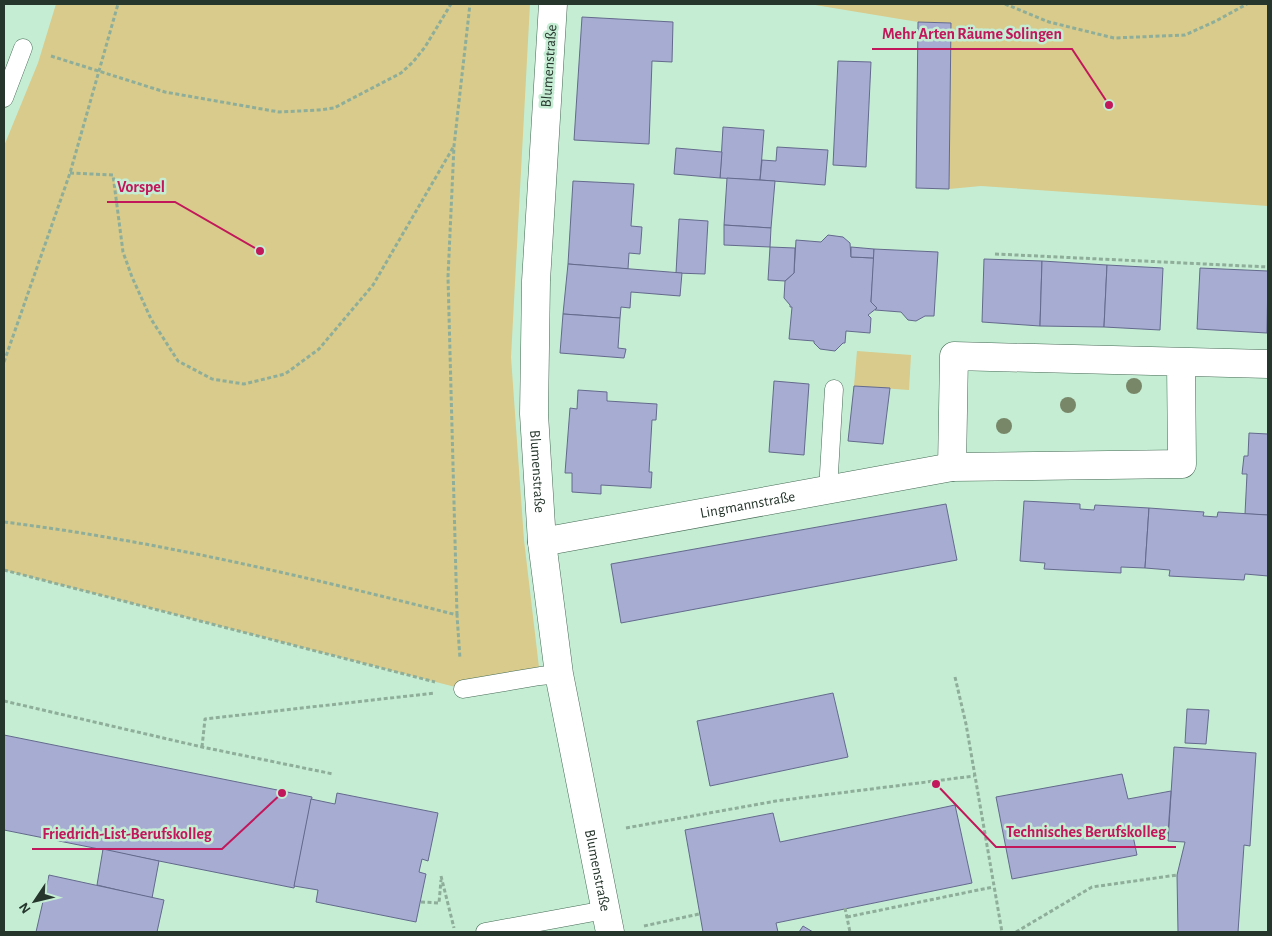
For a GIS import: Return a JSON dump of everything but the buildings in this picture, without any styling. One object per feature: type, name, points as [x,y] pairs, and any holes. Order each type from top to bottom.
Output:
[{"type":"street","name":"Blumenstraße","points":[[553,4],[536,281],[534,414],[542,542],[559,674],[607,921]]},
{"type":"street","points":[[952,467],[954,356],[1268,364]]},
{"type":"street","name":"Lingmannstraße","points":[[542,542],[952,467],[1182,464],[1181,362]]},
{"type":"lane","points":[[4,98],[23,48]]},
{"type":"lane","points":[[828,490],[834,389]]},
{"type":"lane","points":[[462,689],[559,674]]},
{"type":"lane","points":[[485,932],[607,921]]},
{"type":"path","points":[[4,362],[70,173],[118,4]]},
{"type":"path","points":[[48,55],[165,92],[279,112],[319,110],[334,108],[401,73],[425,47],[451,4]]},
{"type":"path","points":[[462,689],[457,615],[448,277],[454,146],[470,4]]},
{"type":"path","points":[[1005,4],[1049,22],[1114,38],[1123,38],[1185,35],[1248,4]]},
{"type":"path","points":[[70,173],[113,175],[123,252],[150,320],[178,361],[212,379],[244,384],[285,374],[319,349],[373,286],[454,146]]},
{"type":"path","points":[[996,254],[1268,268]]},
{"type":"path","points":[[4,522],[72,530],[310,578],[457,615]]},
{"type":"path","points":[[4,570],[462,689]]},
{"type":"path","points":[[955,677],[966,724],[1002,932]]},
{"type":"path","points":[[202,747],[205,719],[416,696],[462,689]]},
{"type":"path","points":[[4,701],[202,747],[333,774]]},
{"type":"path","points":[[590,835],[776,801],[974,776]]},
{"type":"path","points":[[1016,932],[1092,887],[1177,875]]},
{"type":"path","points":[[421,902],[439,903],[442,876],[456,932]]},
{"type":"path","points":[[848,917],[993,887]]},
{"type":"path","points":[[845,908],[850,932]]},
{"type":"path","points":[[643,926],[700,914]]},
{"type":"shaded area","points":[[56,4],[530,4],[511,357],[524,540],[540,676],[463,689],[4,570],[4,146],[38,63]]},
{"type":"shaded area","points":[[809,4],[1268,4],[1268,206],[981,186],[949,189],[951,23],[918,22]]},
{"type":"shaded area","points":[[857,351],[911,355],[909,390],[854,386]]},
{"type":"place","name":"Mehr Arten Räume Solingen","points":[[1109,105]]},
{"type":"place","name":"Vorspel","points":[[260,251]]},
{"type":"place","name":"Technisches Berufskolleg","points":[[936,784]]},
{"type":"place","name":"Friedrich-List-Berufskolleg","points":[[282,793]]}]
